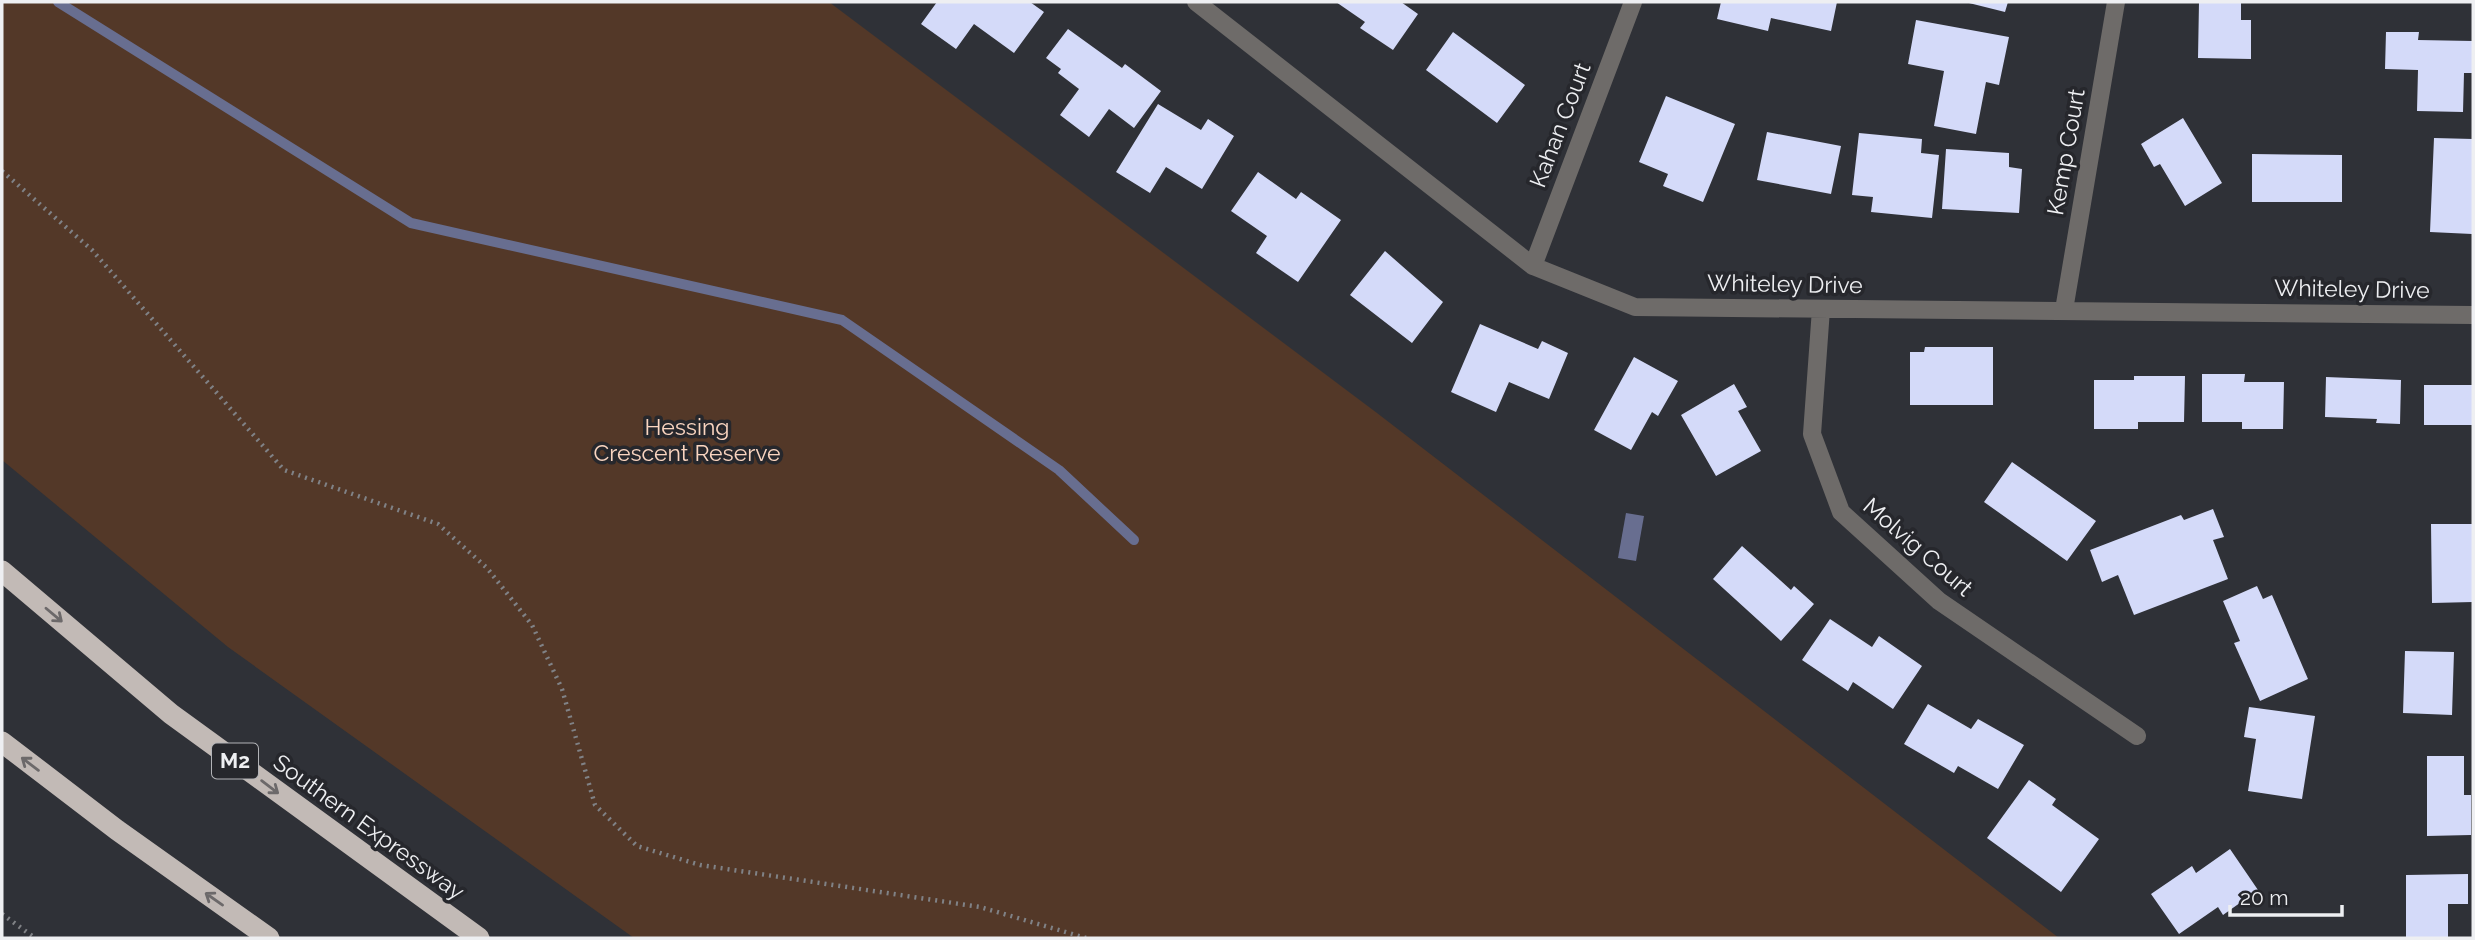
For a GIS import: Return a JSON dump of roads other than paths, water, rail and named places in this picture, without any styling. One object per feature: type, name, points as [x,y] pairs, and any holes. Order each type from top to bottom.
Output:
[{"type":"highway","name":"Southern Expressway","points":[[2,571],[172,714],[479,938]]},
{"type":"highway","points":[[2,742],[117,830],[270,938]]},
{"type":"street","name":"Whiteley Drive","points":[[1196,2],[1533,266],[1635,307],[2473,315]]},
{"type":"street","name":"Kahan Court","points":[[1533,266],[1633,2]]},
{"type":"street","name":"Kemp Court","points":[[2064,310],[2116,2]]},
{"type":"street","name":"Molvig Court","points":[[1821,309],[1812,434],[1841,512],[1939,601],[2137,736]]},
{"type":"water","points":[[1626,513],[1644,516],[1636,561],[1618,558]]},
{"type":"waterway","points":[[58,2],[411,223],[842,320],[1059,470],[1134,540]]},
{"type":"park label","name":"Hessing Crescent Reserve","points":[[687,440]]}]
